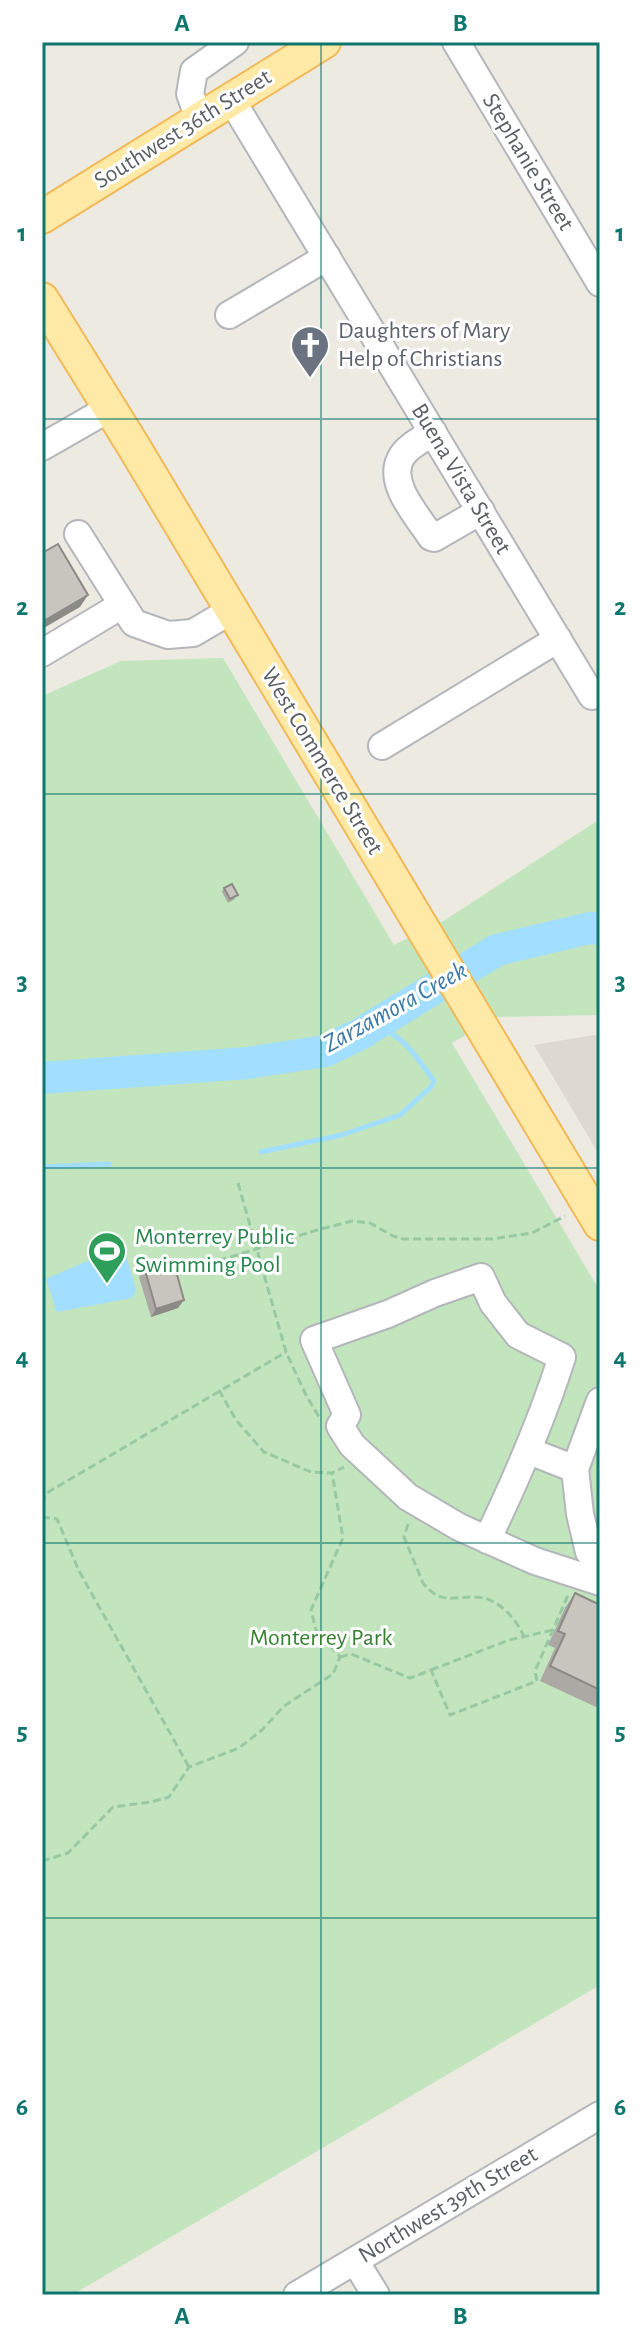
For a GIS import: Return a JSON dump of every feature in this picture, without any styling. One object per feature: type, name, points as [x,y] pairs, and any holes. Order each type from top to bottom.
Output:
[{"type":"main road","name":"Southwest 36th Street","points":[[42,217],[324,42]]},
{"type":"main road","name":"West Commerce Street","points":[[42,299],[600,1224]]},
{"type":"street","points":[[199,118],[190,94],[194,71],[235,42]]},
{"type":"street","name":"Stephanie Street","points":[[456,42],[600,283]]},
{"type":"street","name":"Buena Vista Street","points":[[231,99],[558,639],[591,679]]},
{"type":"street","points":[[229,315],[327,257]]},
{"type":"street","points":[[42,447],[110,408]]},
{"type":"street","points":[[433,432],[402,456],[398,467],[400,487],[434,538],[481,511]]},
{"type":"street","points":[[78,534],[134,623],[168,635],[193,633],[232,610]]},
{"type":"street","points":[[42,653],[122,605]]},
{"type":"street","points":[[382,746],[558,639]]},
{"type":"street","points":[[487,1540],[529,1451],[562,1357],[518,1335],[493,1303],[481,1277],[314,1340],[347,1415],[340,1426],[352,1445],[408,1497],[459,1527],[487,1540],[535,1561],[593,1574],[580,1514],[575,1469],[600,1401]]},
{"type":"street","points":[[529,1451],[575,1469]]},
{"type":"street","name":"Northwest 39th Street","points":[[297,2295],[600,2115]]},
{"type":"street","points":[[355,2261],[376,2295]]},
{"type":"path","points":[[238,1183],[286,1352],[319,1417]]},
{"type":"path","points":[[170,1276],[352,1221],[370,1223],[403,1239],[492,1239],[532,1233],[568,1215]]},
{"type":"path","points":[[42,1503],[45,1494],[286,1352]]},
{"type":"path","points":[[219,1390],[236,1420],[264,1452],[311,1472],[332,1473],[351,1463]]},
{"type":"path","points":[[332,1473],[343,1538],[311,1610],[316,1630],[340,1657]]},
{"type":"path","points":[[413,1514],[404,1537],[427,1588],[453,1601],[477,1597],[487,1599],[508,1613],[520,1626],[524,1637]]},
{"type":"path","points":[[42,1517],[57,1519],[79,1571],[189,1767]]},
{"type":"path","points":[[431,1670],[450,1715],[537,1681],[535,1671],[553,1630],[593,1574]]},
{"type":"path","points":[[340,1657],[351,1654],[410,1678],[509,1640],[553,1630]]},
{"type":"path","points":[[42,1861],[68,1853],[113,1807],[169,1797],[189,1767],[239,1748],[262,1730],[284,1706],[333,1674],[340,1657]]},
{"type":"shaded area","points":[[600,1034],[600,1156],[534,1045]]},
{"type":"green space","name":"Monterrey Park","points":[[223,658],[394,945],[445,920],[600,819],[600,1015],[497,1017],[452,1043],[600,1291],[600,1985],[72,2295],[42,2295],[42,696],[121,661]]},
{"type":"water","points":[[117,1248],[125,1251],[136,1291],[132,1298],[57,1312],[46,1279]]},
{"type":"building","points":[[58,544],[88,595],[42,622],[42,553]]},
{"type":"building","points":[[232,884],[238,895],[230,899],[224,888]]},
{"type":"building","points":[[173,1260],[184,1300],[156,1309],[145,1270]]},
{"type":"building","points":[[575,1593],[600,1605],[600,1690],[550,1666],[565,1634],[558,1631]]},
{"type":"waterway","name":"Zarzamora Creek","points":[[42,1078],[248,1063],[325,1051],[360,1034],[497,950],[590,928],[600,929]]},
{"type":"waterway","points":[[261,1152],[342,1135],[400,1115],[431,1087],[434,1081],[408,1047],[393,1034],[373,1026]]},
{"type":"waterway","points":[[42,1167],[109,1164]]},
{"type":"place","name":"Daughters of Mary Help of Christians","points":[[310,379]]},
{"type":"place","name":"Monterrey Public Swimming Pool","points":[[107,1285]]}]
